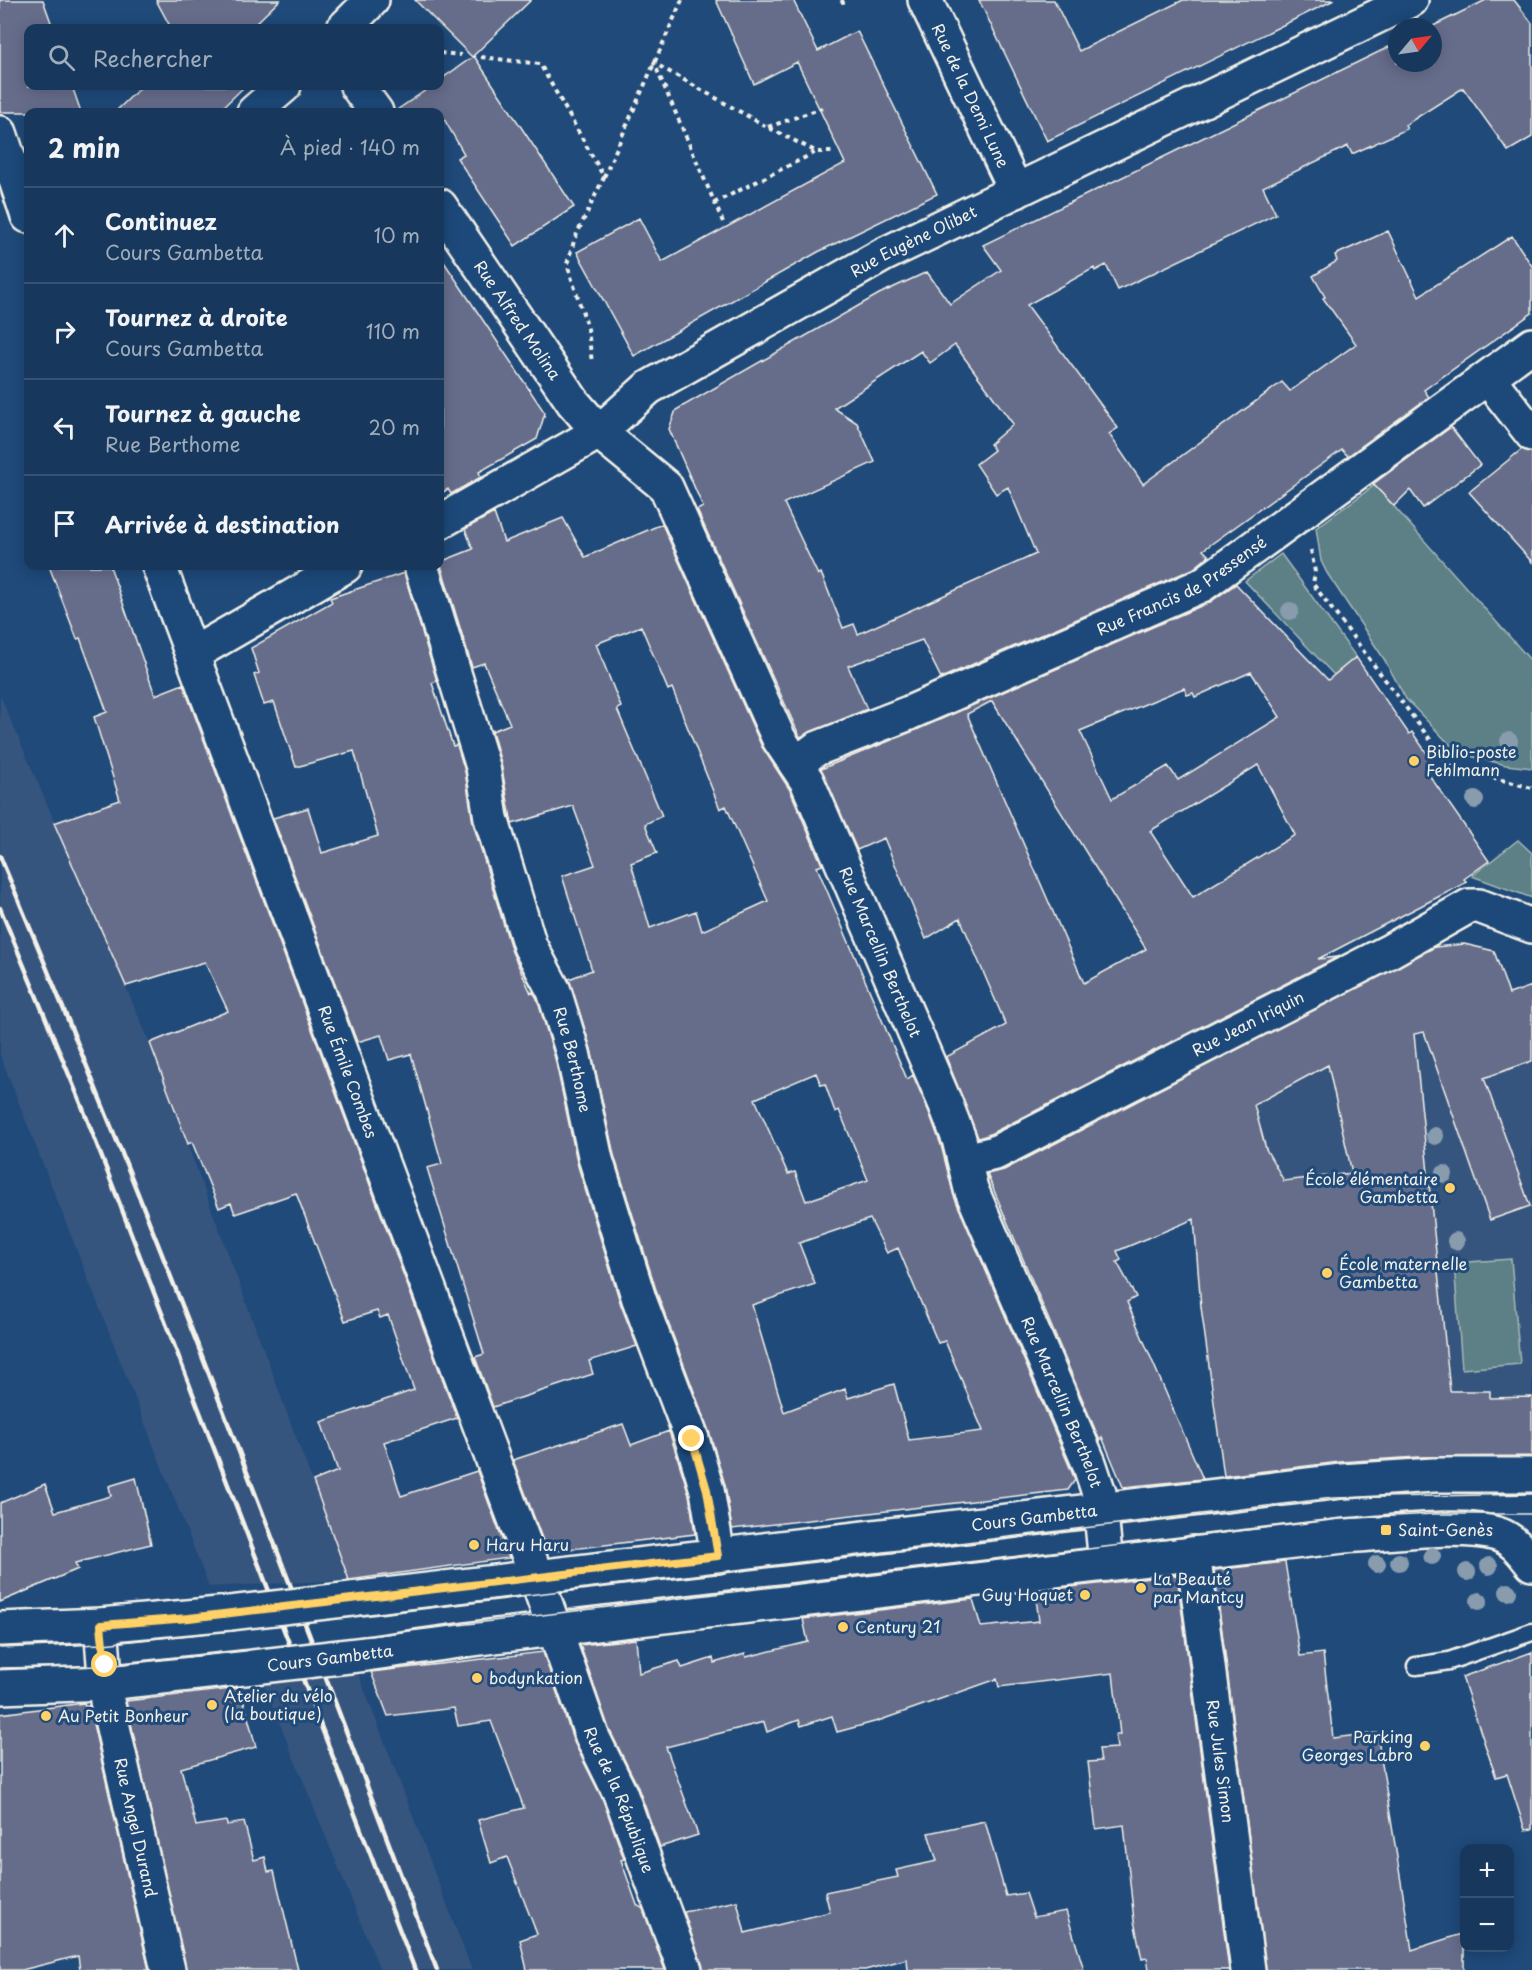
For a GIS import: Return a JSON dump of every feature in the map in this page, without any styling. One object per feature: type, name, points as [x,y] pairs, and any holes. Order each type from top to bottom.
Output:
[{"type":"street","points":[[348,24],[372,0]]},
{"type":"street","name":"Rue de la Demi Lune","points":[[925,0],[1016,191]]},
{"type":"street","name":"Rue Eugène Olibet","points":[[444,520],[599,432],[648,388],[883,255],[1395,4]]},
{"type":"street","points":[[259,108],[279,90]]},
{"type":"street","points":[[360,90],[373,108]]},
{"type":"street","points":[[0,133],[24,204]]},
{"type":"street","name":"Rue Alfred Molina","points":[[444,212],[573,402],[599,432]]},
{"type":"street","name":"Rue Francis de Pressensé","points":[[795,764],[816,749],[909,713],[1202,585],[1532,345]]},
{"type":"street","points":[[1488,378],[1532,434]]},
{"type":"street","name":"Rue Marcellin Berthelot","points":[[599,432],[666,487],[779,739],[807,781],[959,1139],[971,1189],[1089,1463],[1099,1493],[1106,1564]]},
{"type":"street","name":"Rue Émile Combes","points":[[161,570],[537,1578]]},
{"type":"street","points":[[193,654],[338,570]]},
{"type":"street","name":"Rue Berthome","points":[[422,570],[483,767],[491,818],[530,946],[554,990],[567,1032],[596,1160],[639,1299],[692,1439],[707,1490],[718,1556]]},
{"type":"street","name":"Rue Jean Iriquin","points":[[964,1160],[995,1153],[1388,952],[1419,932],[1469,906],[1479,906],[1532,926]]},
{"type":"street","name":"Cours Gambetta","points":[[0,1629],[101,1625],[230,1613],[1342,1481],[1434,1475],[1532,1475]]},
{"type":"street","name":"Cours Gambetta","points":[[0,1687],[106,1683],[253,1667],[554,1629],[1344,1536],[1434,1531],[1498,1534],[1524,1554]]},
{"type":"street","name":"Rue Jules Simon","points":[[1193,1553],[1248,1970]]},
{"type":"street","points":[[537,1578],[554,1629]]},
{"type":"street","points":[[101,1625],[106,1683]]},
{"type":"street","name":"Rue de la République","points":[[554,1629],[592,1736],[620,1793],[685,1970]]},
{"type":"street","name":"Rue Angel Durand","points":[[106,1683],[107,1701],[168,1970]]},
{"type":"lane","points":[[1416,1666],[1449,1661],[1532,1632]]},
{"type":"path","points":[[593,375],[588,329],[567,264],[574,238],[604,177],[682,0]]},
{"type":"path","points":[[841,0],[843,2],[848,0]]},
{"type":"path","points":[[444,53],[461,55]]},
{"type":"path","points":[[481,57],[540,64],[604,177]]},
{"type":"path","points":[[654,63],[767,127],[817,152]]},
{"type":"path","points":[[654,63],[723,222]]},
{"type":"path","points":[[767,127],[822,108]]},
{"type":"path","points":[[714,203],[817,152],[833,152]]},
{"type":"path","points":[[1296,518],[1309,534],[1315,572],[1313,584],[1450,766],[1532,788]]},
{"type":"shaded area","points":[[0,695],[150,1043],[349,1580],[209,1587],[0,1055]]},
{"type":"shaded area","points":[[1464,944],[1495,952],[1492,962],[1499,965],[1509,994],[1532,986],[1532,1457],[1418,1457],[1297,1470],[1269,1187],[1188,1076],[1440,946]]},
{"type":"shaded area","points":[[358,1673],[472,1970],[380,1970],[264,1685]]},
{"type":"green space","points":[[1375,485],[1532,662],[1532,768],[1506,765],[1458,753],[1406,699],[1384,659],[1327,573],[1321,561],[1316,528]]},
{"type":"green space","points":[[1281,554],[1356,657],[1334,675],[1245,581]]},
{"type":"green space","points":[[1518,840],[1532,853],[1532,898],[1472,876]]},
{"type":"green space","points":[[1511,1259],[1520,1364],[1462,1369],[1454,1263]]},
{"type":"building","points":[[0,0],[43,0],[52,24],[24,24],[24,90],[73,90],[80,108],[24,108],[24,112],[0,112]]},
{"type":"building","points":[[156,0],[280,0],[255,24],[169,24]]},
{"type":"building","points":[[415,0],[531,0],[472,57],[444,29],[444,24],[439,24]]},
{"type":"building","points":[[716,0],[793,0],[818,51],[857,31],[937,194],[818,252],[634,356],[577,252],[639,218],[662,262],[845,163],[797,62],[754,84]]},
{"type":"building","points":[[979,0],[1054,0],[1079,51],[1183,0],[1334,0],[1047,141]]},
{"type":"building","points":[[1486,0],[1514,0],[1532,23],[1532,137],[1508,151],[1463,88],[1405,125],[1407,129],[1352,154],[1348,146],[1263,187],[1276,214],[1118,290],[1106,265],[1095,271],[1094,268],[1027,305],[1118,428],[1109,434],[1143,484],[1282,382],[1290,391],[1356,344],[1323,298],[1325,297],[1313,276],[1337,261],[1335,255],[1388,231],[1419,296],[1512,236],[1532,266],[1532,313],[1424,390],[1429,397],[1348,456],[1342,450],[1203,550],[1209,556],[1193,569],[941,678],[922,640],[848,666],[867,709],[800,737],[697,510],[703,507],[669,429],[676,410],[879,294],[927,272],[950,304],[1001,270],[983,245],[1388,47],[1388,72],[1442,72],[1442,22]],"holes":[[[955,345],[1013,424],[990,444],[994,450],[976,464],[996,494],[1008,487],[1036,554],[858,634],[854,624],[843,628],[821,573],[818,575],[784,503],[875,462],[857,423],[834,408],[921,351],[930,363]]]},
{"type":"building","points":[[474,56],[574,207],[515,246],[457,158],[464,154],[444,119],[444,108],[400,108],[426,90],[444,90],[444,77]]},
{"type":"building","points":[[138,90],[241,90],[222,108],[119,108]]},
{"type":"building","points":[[444,262],[545,413],[537,439],[479,472],[481,477],[451,494],[448,489],[444,492]]},
{"type":"building","points":[[1451,427],[1480,465],[1423,508],[1410,490],[1394,506],[1373,484]]},
{"type":"building","points":[[1522,449],[1532,452],[1532,562],[1469,492]]},
{"type":"building","points":[[494,513],[504,542],[563,518],[585,557],[662,524],[762,747],[790,790],[822,865],[817,867],[907,1079],[913,1075],[929,1112],[941,1145],[954,1196],[1075,1480],[1068,1490],[732,1529],[725,1485],[710,1434],[657,1293],[614,1155],[591,1049],[569,979],[592,970],[562,876],[595,865],[573,806],[512,824],[501,764],[492,731],[510,724],[484,663],[472,667],[442,570],[444,560],[473,549],[465,529]],"holes":[[[641,626],[668,690],[672,688],[720,809],[726,806],[768,901],[702,931],[696,911],[650,928],[631,863],[657,853],[645,824],[662,816],[617,709],[621,707],[596,644]],[[816,1073],[821,1085],[825,1084],[835,1112],[839,1110],[868,1180],[806,1201],[795,1172],[788,1174],[755,1099]],[[870,1219],[887,1253],[898,1248],[938,1343],[945,1341],[983,1431],[909,1440],[894,1384],[848,1398],[845,1389],[784,1412],[752,1305],[815,1284],[799,1243]]]},
{"type":"building","points":[[51,570],[111,570],[155,695],[183,684],[457,1418],[384,1442],[401,1496],[477,1471],[509,1558],[349,1580],[313,1481],[338,1471],[321,1422],[414,1390],[388,1315],[380,1318],[377,1311],[345,1321],[296,1193],[235,1214],[231,1203],[219,1208],[192,1142],[188,1144],[150,1043],[228,1011],[205,962],[126,986],[54,823],[120,800],[94,717],[107,712],[80,638],[77,639]]},
{"type":"building","points":[[404,573],[437,681],[432,683],[453,746],[457,745],[465,771],[473,823],[512,952],[531,993],[533,992],[537,998],[555,1058],[578,1166],[621,1305],[637,1346],[589,1361],[593,1374],[493,1407],[475,1357],[484,1354],[427,1168],[442,1164],[411,1054],[389,1060],[381,1035],[357,1042],[273,818],[308,808],[322,853],[378,836],[354,751],[296,767],[274,702],[264,705],[254,675],[259,673],[251,648],[332,602],[330,598]]},
{"type":"building","points":[[1236,584],[1328,680],[1356,657],[1409,734],[1412,732],[1436,766],[1427,772],[1489,861],[1464,879],[1467,882],[1318,959],[1338,957],[988,1135],[978,1138],[946,1057],[1006,1025],[960,918],[926,939],[884,838],[857,850],[821,769],[1210,602]],"holes":[[[1251,672],[1280,717],[1178,780],[1168,766],[1112,799],[1080,731],[1184,688],[1187,695],[1193,693],[1195,697]],[[992,701],[1146,949],[1084,983],[967,714]],[[1258,765],[1295,835],[1193,897],[1150,831]]]},
{"type":"building","points":[[1464,944],[1494,951],[1509,994],[1532,986],[1532,1061],[1484,1078],[1530,1206],[1490,1220],[1424,1032],[1414,1034],[1450,1391],[1490,1391],[1490,1398],[1532,1397],[1532,1456],[1418,1457],[1340,1462],[1224,1476],[1201,1307],[1194,1219],[1117,1251],[1121,1260],[1117,1262],[1136,1297],[1127,1302],[1203,1479],[1123,1487],[1102,1437],[1100,1441],[987,1174],[1004,1170],[1435,947]],"holes":[[[1328,1065],[1352,1173],[1284,1181],[1266,1149],[1254,1105]]]},
{"type":"building","points":[[623,1424],[631,1445],[669,1431],[689,1494],[695,1534],[547,1552],[513,1460]]},
{"type":"building","points":[[136,1478],[151,1544],[75,1563],[78,1569],[0,1602],[0,1503],[45,1484],[55,1512],[111,1496],[109,1486]]},
{"type":"building","points":[[1285,1562],[1300,1656],[1323,1653],[1333,1738],[1377,1733],[1412,1950],[1460,1934],[1460,1952],[1464,1952],[1464,1970],[1266,1970],[1214,1570]]},
{"type":"building","points":[[1177,1575],[1229,1970],[1149,1970],[1147,1958],[1142,1959],[1134,1921],[1124,1825],[1096,1829],[1088,1762],[1101,1761],[1099,1749],[1117,1748],[1115,1735],[1120,1735],[1113,1673],[999,1687],[997,1679],[878,1721],[837,1732],[832,1716],[801,1726],[799,1720],[767,1732],[764,1722],[666,1747],[698,1835],[660,1847],[637,1785],[609,1729],[580,1645],[636,1639],[639,1673],[679,1661],[682,1668],[713,1658],[714,1663],[745,1654],[746,1657],[808,1642],[803,1619],[973,1599],[981,1627],[1039,1621],[1035,1591]]},
{"type":"building","points":[[543,1652],[574,1742],[603,1800],[624,1859],[621,1860],[637,1905],[643,1909],[665,1970],[527,1970],[520,1940],[537,1934],[507,1857],[491,1863],[478,1820],[524,1808],[491,1721],[458,1726],[454,1708],[388,1716],[371,1672]]},
{"type":"building","points":[[1532,1652],[1532,1829],[1525,1830],[1507,1774],[1496,1777],[1462,1677]]},
{"type":"building","points":[[240,1688],[256,1747],[181,1768],[196,1826],[226,1821],[227,1825],[244,1822],[254,1860],[265,1857],[268,1872],[274,1871],[298,1970],[186,1970],[126,1701]]},
{"type":"building","points":[[84,1703],[85,1706],[89,1706],[149,1970],[80,1970],[78,1956],[22,1970],[0,1970],[0,1714]]},
{"type":"building","points":[[985,1821],[1006,1896],[1026,1893],[1034,1917],[1066,1911],[1084,1970],[908,1970],[907,1959],[865,1970],[703,1970],[684,1912],[737,1901],[745,1933],[830,1912],[825,1892],[898,1877],[896,1870],[937,1861],[928,1833]]},
{"type":"tram line","points":[[0,1648],[103,1644],[237,1630],[1333,1498],[1532,1494]]},
{"type":"tram line","points":[[0,1668],[105,1666],[245,1651],[1336,1519],[1434,1514],[1532,1514]]},
{"type":"railway","points":[[0,856],[169,1272],[437,1970]]},
{"type":"railway","points":[[0,908],[82,1106],[415,1970]]},
{"type":"place","name":"Biblio-poste Fehlmann","points":[[1414,761]]},
{"type":"place","name":"École élémentaire Gambetta","points":[[1450,1188]]},
{"type":"place","name":"École maternelle Gambetta","points":[[1327,1273]]},
{"type":"place","name":"Saint-Genès","points":[[1386,1530]]},
{"type":"place","name":"Haru Haru","points":[[474,1545]]},
{"type":"place","name":"La Beauté par Mantcy","points":[[1141,1588]]},
{"type":"place","name":"Guy Hoquet","points":[[1085,1595]]},
{"type":"place","name":"Century 21","points":[[843,1627]]},
{"type":"place","name":"bodynkation","points":[[477,1678]]},
{"type":"place","name":"Atelier du vélo (la boutique)","points":[[212,1705]]},
{"type":"place","name":"Au Petit Bonheur","points":[[46,1716]]},
{"type":"place","name":"Parking Georges Labro","points":[[1425,1746]]},
{"type":"route","points":[[105,1665],[101,1625],[189,1618],[718,1556],[707,1490],[692,1439]]}]
